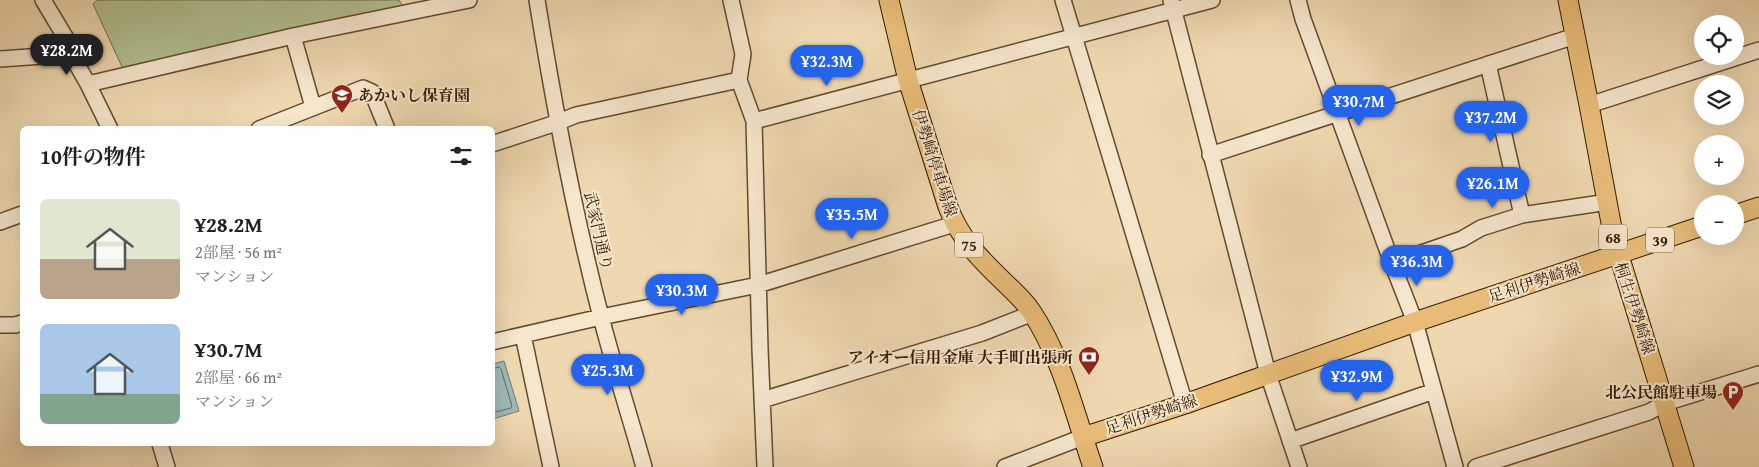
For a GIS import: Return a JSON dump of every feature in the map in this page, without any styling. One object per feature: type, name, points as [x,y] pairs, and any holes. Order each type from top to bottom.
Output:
[{"type":"main road","name":"伊勢崎停車場線","points":[[889,0],[908,80],[954,224],[966,242],[982,260],[1026,303],[1049,341],[1063,376],[1093,467]]},
{"type":"main road","name":"桐生伊勢崎線","points":[[1568,0],[1618,255],[1684,467]]},
{"type":"main road","points":[[1744,212],[1759,207]]},
{"type":"main road","name":"足利伊勢崎線","points":[[1083,437],[1185,404],[1415,322],[1694,229]]},
{"type":"street","points":[[43,0],[67,40],[71,54],[109,126]]},
{"type":"street","points":[[88,84],[293,36],[469,0]]},
{"type":"street","name":"武家門通り","points":[[537,0],[573,196],[601,317],[644,467]]},
{"type":"street","points":[[731,0],[743,54],[740,80],[754,122],[764,467]]},
{"type":"street","points":[[1063,0],[1185,404]]},
{"type":"street","points":[[754,122],[908,80],[1074,38],[1173,5],[1212,0]]},
{"type":"street","points":[[1298,0],[1303,19],[1392,264],[1415,322],[1455,467]]},
{"type":"street","points":[[1173,5],[1210,155],[1268,374],[1299,467]]},
{"type":"street","points":[[293,36],[313,107]]},
{"type":"street","points":[[1210,155],[1576,36]]},
{"type":"street","points":[[1589,105],[1759,50]]},
{"type":"street","points":[[0,59],[71,54]]},
{"type":"street","points":[[1488,64],[1522,216]]},
{"type":"street","points":[[495,143],[559,122],[576,114],[740,80]]},
{"type":"street","points":[[266,126],[363,88],[372,92],[385,126]]},
{"type":"street","points":[[1392,264],[1462,239],[1481,228],[1522,216],[1608,202]]},
{"type":"street","points":[[0,222],[20,215]]},
{"type":"street","points":[[495,341],[601,317],[758,285],[954,224]]},
{"type":"street","points":[[762,400],[982,333],[1032,313]]},
{"type":"street","points":[[0,325],[20,324]]},
{"type":"street","points":[[523,335],[551,467]]},
{"type":"street","points":[[1476,467],[1649,412],[1665,403],[1759,374]]},
{"type":"street","points":[[1290,441],[1434,391]]},
{"type":"street","points":[[1005,467],[1083,437]]},
{"type":"street","points":[[161,446],[167,467]]},
{"type":"green space","points":[[97,0],[399,0],[404,8],[123,69],[93,4]]},
{"type":"water","points":[[504,361],[519,411],[495,418],[495,363]]},
{"type":"place","name":"あかいし保育園","points":[[342,114]]},
{"type":"place","name":"アイオー信用金庫 大手町出張所","points":[[1089,376]]},
{"type":"place","name":"北公民館駐車場","points":[[1733,411]]}]
